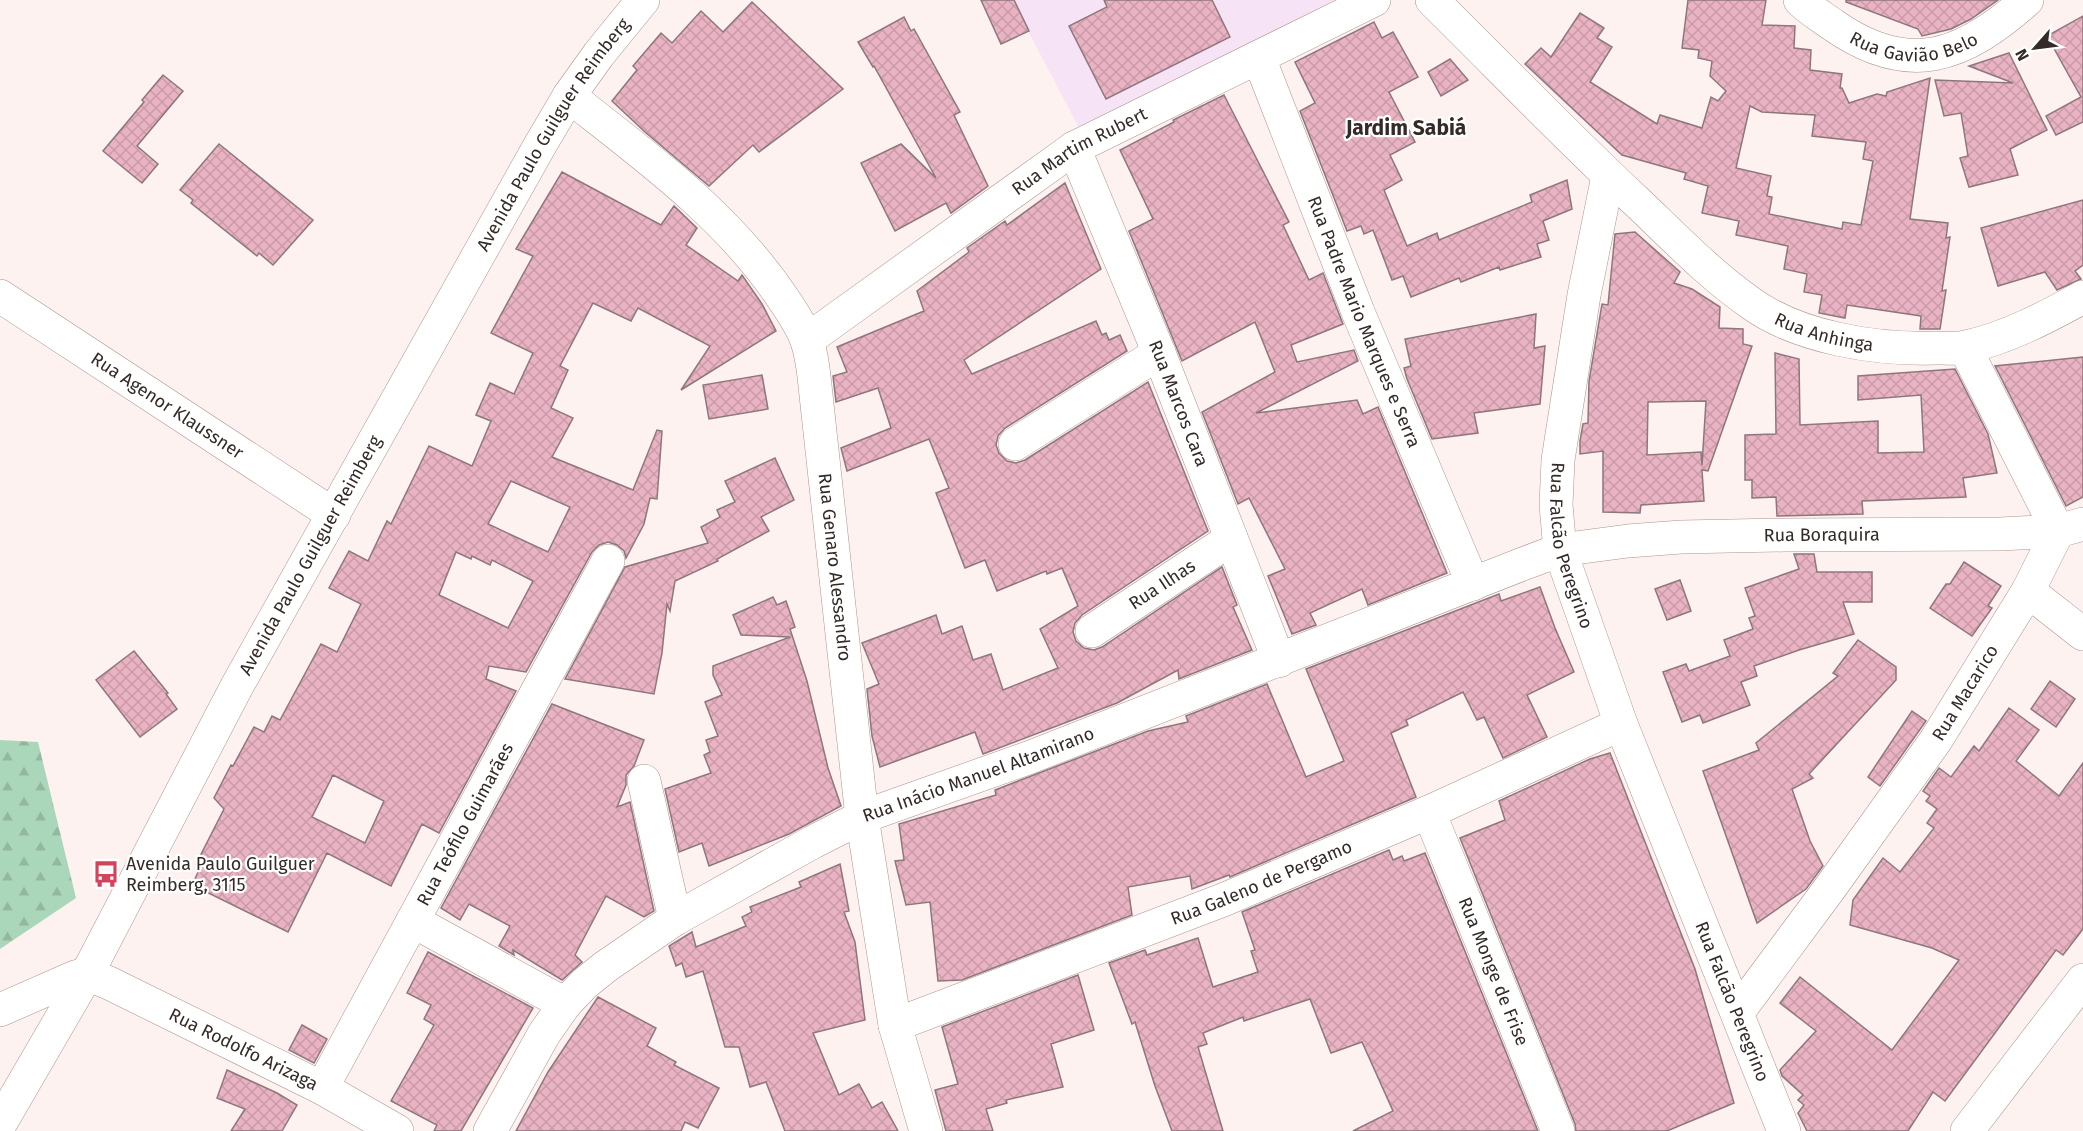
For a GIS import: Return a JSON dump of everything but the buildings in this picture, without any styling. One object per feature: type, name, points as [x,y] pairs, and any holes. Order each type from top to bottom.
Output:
[{"type":"street","name":"Avenida Paulo Guilguer Reimberg","points":[[0,1124],[87,974],[237,686],[569,96],[599,54],[644,0]]},
{"type":"street","name":"Rua Martim Rubert","points":[[807,340],[1074,148],[1374,0]]},
{"type":"street","points":[[1432,0],[1608,176]]},
{"type":"street","name":"Rua Gavião Belo","points":[[1800,0],[1849,36],[1882,51],[1912,57],[1934,54],[1967,43],[1992,28],[2027,0]]},
{"type":"street","name":"Rua Padre Mario Marques e Serra","points":[[1259,58],[1358,312],[1473,584]]},
{"type":"street","name":"Rua Genaro Alessandro","points":[[569,96],[669,175],[738,240],[769,277],[807,340],[815,385],[862,817],[895,1025],[926,1131]]},
{"type":"street","name":"Rua Marcos Cara","points":[[1074,148],[1159,353],[1279,661]]},
{"type":"street","name":"Rua Anhinga","points":[[1608,176],[1694,256],[1753,304],[1802,329],[1864,344],[1908,349],[1965,348],[2008,334],[2052,315],[2083,297]]},
{"type":"street","name":"Rua Falcão Peregrino","points":[[1608,176],[1584,295],[1558,460],[1556,505],[1560,550],[1621,724],[1784,1131]]},
{"type":"street","name":"Rua Agenor Klaussner","points":[[0,296],[334,515]]},
{"type":"street","points":[[1965,348],[2070,527]]},
{"type":"street","points":[[1015,444],[1159,353]]},
{"type":"street","name":"Rua Boraquira","points":[[1560,550],[1681,537],[2000,534],[2070,527]]},
{"type":"street","name":"Rua Macarico","points":[[1738,1012],[1936,740],[2070,527]]},
{"type":"street","name":"Rua Ilhas","points":[[1092,631],[1231,539]]},
{"type":"street","name":"Rua Inácio Manuel Altamirano","points":[[490,1131],[544,1034],[565,1004],[584,984],[675,919],[862,817],[1028,758],[1560,550]]},
{"type":"street","name":"Rua Teófilo Guimarães","points":[[322,1088],[608,561]]},
{"type":"street","points":[[2028,591],[2083,633]]},
{"type":"street","name":"Rua Galeno de Pergamo","points":[[895,1025],[1223,900],[1429,812],[1621,724]]},
{"type":"street","points":[[644,781],[675,919]]},
{"type":"street","name":"Rua Monge de Frise","points":[[1429,812],[1558,1131]]},
{"type":"street","points":[[413,921],[565,1004]]},
{"type":"street","points":[[0,1010],[63,981],[87,974]]},
{"type":"street","name":"Rua Rodolfo Arizaga","points":[[87,974],[322,1088],[397,1131]]},
{"type":"street","points":[[1967,1131],[2083,980]]},
{"type":"shaded area","points":[[1012,0],[1335,0],[1081,132]]},
{"type":"green space","points":[[0,740],[38,742],[76,898],[0,949]]},
{"type":"place","name":"Avenida Paulo Guilguer Reimberg, 3115","points":[[106,874]]},
{"type":"district","name":"Jardim Sabiá","points":[[1406,128]]}]
